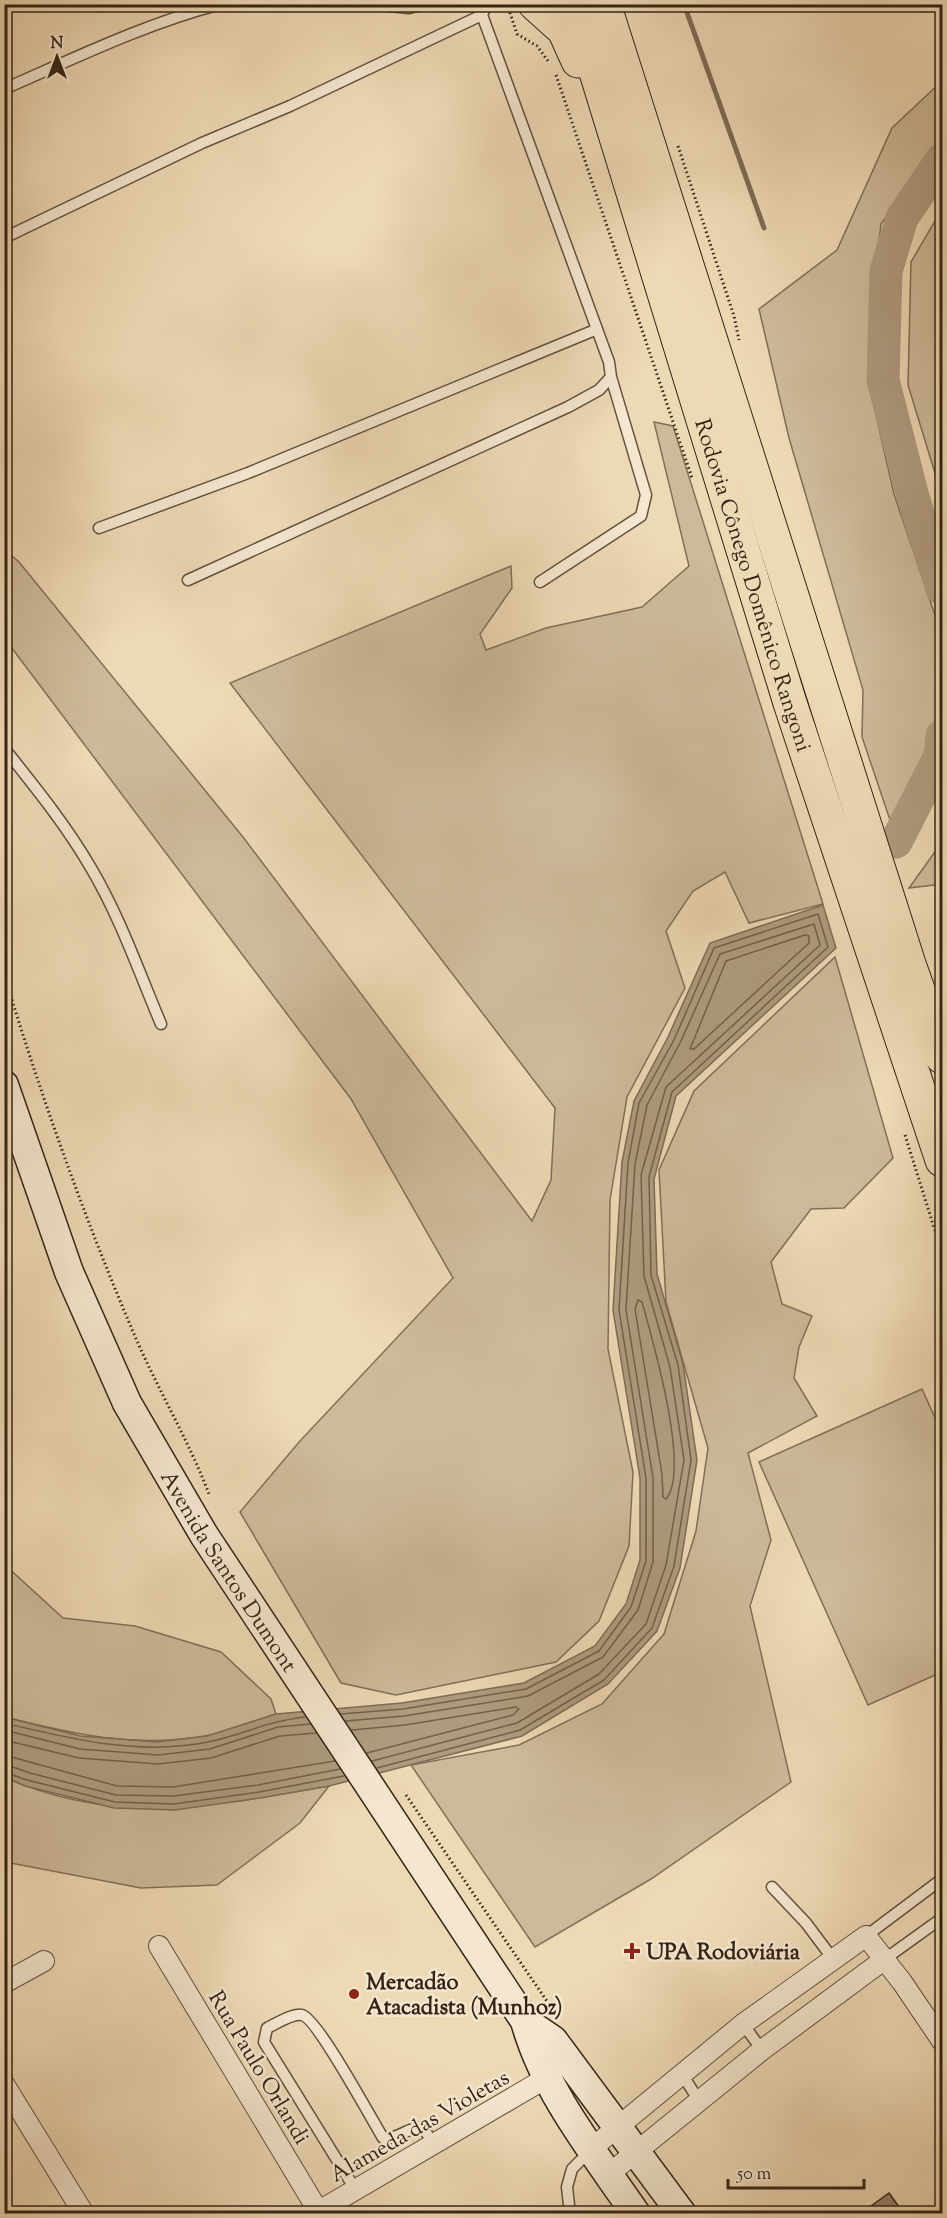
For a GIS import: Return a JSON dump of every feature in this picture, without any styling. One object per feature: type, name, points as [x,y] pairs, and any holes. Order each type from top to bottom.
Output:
[{"type":"highway","points":[[535,4],[553,19],[571,44],[621,187],[627,199],[640,211]]},
{"type":"highway","name":"Rodovia Cônego Domênico Rangoni","points":[[576,4],[790,703],[894,969],[942,1057]]},
{"type":"highway","name":"Rodovia Cônego Domênico Rangoni","points":[[604,4],[824,693],[942,1160]]},
{"type":"main road","name":"Avenida Santos Dumont","points":[[4,1085],[69,1272],[127,1403],[204,1535],[525,2021],[532,2049],[548,2078],[591,2149],[636,2214]]},
{"type":"main road","name":"Avenida Santos Dumont","points":[[525,2021],[553,2040],[617,2128],[637,2151],[669,2210]]},
{"type":"street","points":[[591,2149],[743,2024],[866,1936],[885,1959],[942,2041]]},
{"type":"street","name":"Rua Paulo Orlandi","points":[[159,1946],[317,2213]]},
{"type":"street","points":[[609,2174],[762,2050],[885,1959]]},
{"type":"street","points":[[4,1983],[44,1961]]},
{"type":"street","name":"Alameda das Violetas","points":[[317,2213],[548,2078]]},
{"type":"street","points":[[4,2084],[84,2214]]},
{"type":"lane","points":[[4,89],[85,54],[221,4]]},
{"type":"lane","points":[[368,4],[409,8],[425,4]]},
{"type":"lane","points":[[4,238],[202,143],[290,106],[482,8],[609,362],[611,377],[646,495],[641,516],[540,582]]},
{"type":"lane","points":[[99,528],[248,472],[596,330]]},
{"type":"lane","points":[[188,580],[568,407],[599,390],[611,377]]},
{"type":"lane","points":[[4,748],[48,803],[91,869],[121,929],[161,1024]]},
{"type":"lane","points":[[866,1936],[942,1879]]},
{"type":"lane","points":[[772,1887],[806,1923],[833,1959]]},
{"type":"lane","points":[[885,1959],[942,1918]]},
{"type":"lane","points":[[355,2189],[264,2042],[267,2028],[296,2015],[303,2015],[310,2020],[331,2051],[383,2138],[392,2139],[415,2127],[423,2128],[434,2144]]},
{"type":"lane","points":[[743,2024],[762,2050]]},
{"type":"lane","points":[[682,2074],[699,2101]]},
{"type":"lane","points":[[570,2214],[567,2187],[573,2169],[591,2149]]},
{"type":"path","points":[[507,4],[517,34],[537,46],[553,67],[693,480]]},
{"type":"path","points":[[4,974],[100,1253],[135,1337],[199,1469],[211,1500]]},
{"type":"shaded area","points":[[942,81],[942,139],[881,224],[871,305],[872,398],[894,494],[940,630],[943,672],[942,721],[937,745],[922,773],[890,820],[862,737],[863,690],[789,438],[759,309],[837,250],[892,128]]},
{"type":"shaded area","points":[[942,209],[942,496],[908,385],[911,262]]},
{"type":"shaded area","points":[[654,422],[673,426],[823,904],[749,923],[725,872],[693,891],[666,931],[685,988],[627,1097],[610,1200],[608,1349],[633,1472],[629,1546],[599,1621],[556,1662],[396,1695],[341,1683],[240,1512],[300,1441],[453,1278],[351,1099],[5,639],[5,550],[19,562],[243,837],[532,1221],[551,1180],[555,1108],[230,683],[511,566],[512,588],[480,634],[486,650],[546,628],[642,607],[689,566]]},
{"type":"shaded area","points":[[942,842],[942,884],[909,888]]},
{"type":"shaded area","points":[[835,957],[893,1158],[844,1208],[811,1209],[771,1262],[782,1304],[812,1316],[799,1347],[794,1378],[817,1416],[748,1453],[771,1540],[750,1606],[791,1782],[651,1879],[535,1947],[411,1765],[519,1745],[602,1704],[664,1634],[696,1531],[708,1448],[666,1302],[659,1170],[694,1091]]},
{"type":"shaded area","points":[[922,1389],[942,1433],[942,1672],[868,1705],[759,1462]]},
{"type":"shaded area","points":[[4,1564],[63,1618],[135,1626],[221,1652],[271,1699],[276,1714],[205,1736],[154,1740],[129,1740],[79,1734],[5,1717]]},
{"type":"shaded area","points":[[4,1777],[45,1793],[86,1802],[126,1807],[165,1808],[205,1805],[329,1786],[300,1823],[217,1885],[141,1888],[5,1862]]},
{"type":"water","points":[[823,905],[836,948],[676,1096],[654,1179],[657,1274],[683,1364],[697,1460],[680,1568],[657,1631],[608,1684],[522,1736],[329,1786],[260,1798],[175,1810],[114,1808],[25,1786],[5,1777],[4,1717],[81,1736],[157,1742],[207,1736],[276,1714],[402,1703],[524,1683],[595,1646],[626,1604],[640,1560],[640,1478],[613,1310],[622,1162],[634,1101],[668,1037],[710,943]]},
{"type":"building","points":[[889,2193],[904,2214],[860,2214]]},
{"type":"waterway","points":[[684,4],[764,228]]},
{"type":"waterway","points":[[942,159],[902,218],[886,271],[883,380],[913,497],[942,589]]},
{"type":"waterway","points":[[896,842],[940,756],[942,736]]},
{"type":"place","name":"UPA Rodoviária","points":[[632,1951]]},
{"type":"place","name":"Mercadão Atacadista (Munhoz)","points":[[354,1994]]}]
